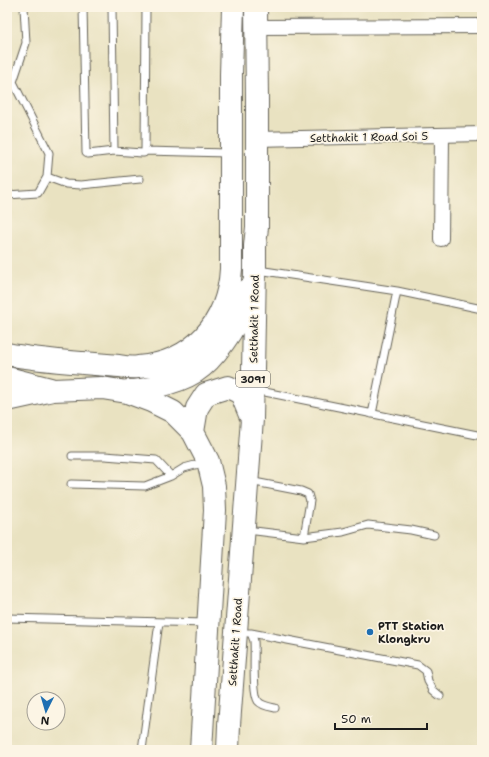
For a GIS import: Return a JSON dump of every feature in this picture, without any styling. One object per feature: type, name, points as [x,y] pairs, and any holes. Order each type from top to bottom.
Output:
[{"type":"main road","points":[[7,354],[42,359],[137,368],[162,364],[180,356],[194,346],[205,336],[216,320],[227,295],[230,282],[231,74],[233,7]]},
{"type":"main road","name":"Setthakit 1 Road","points":[[228,750],[230,717],[243,632],[244,529],[252,419],[255,246],[257,227],[256,17]]},
{"type":"main road","points":[[7,399],[53,390],[102,388],[131,391],[152,388],[172,383],[195,372],[210,358],[225,340],[245,305],[251,284],[255,246]]},
{"type":"main road","points":[[7,378],[53,390]]},
{"type":"main road","points":[[193,432],[197,408],[206,394],[228,387],[241,393],[252,419]]},
{"type":"main road","points":[[102,388],[127,392],[151,401],[173,412],[193,432],[208,461],[214,486],[215,510],[201,750]]},
{"type":"street","points":[[256,17],[482,26]]},
{"type":"street","name":"Setthakit 1 Road Soi 5","points":[[256,139],[482,134]]},
{"type":"street","points":[[441,239],[442,135]]},
{"type":"lane","points":[[13,82],[26,43],[24,7]]},
{"type":"lane","points":[[83,7],[86,153],[114,151],[142,153],[145,151],[231,153]]},
{"type":"lane","points":[[112,7],[114,151]]},
{"type":"lane","points":[[145,151],[146,7]]},
{"type":"lane","points":[[7,70],[49,153],[47,177],[38,193],[7,195]]},
{"type":"lane","points":[[47,177],[66,184],[81,185],[140,179]]},
{"type":"lane","points":[[255,269],[397,291],[482,309]]},
{"type":"lane","points":[[372,414],[397,291]]},
{"type":"lane","points":[[252,389],[482,436]]},
{"type":"lane","points":[[72,456],[105,456],[156,460],[170,476]]},
{"type":"lane","points":[[71,484],[145,486],[170,476],[184,468],[208,461]]},
{"type":"lane","points":[[247,481],[301,491],[308,494],[310,501],[304,537]]},
{"type":"lane","points":[[244,529],[304,537],[343,532],[368,525],[411,530],[434,535]]},
{"type":"lane","points":[[7,618],[208,623]]},
{"type":"lane","points":[[142,750],[159,622]]},
{"type":"lane","points":[[243,632],[418,665],[426,671],[428,681],[433,690],[440,696]]},
{"type":"lane","points":[[243,632],[254,641],[255,693],[258,702],[262,705],[276,708]]},
{"type":"place","name":"PTT Station Klongkru","points":[[370,632]]}]
